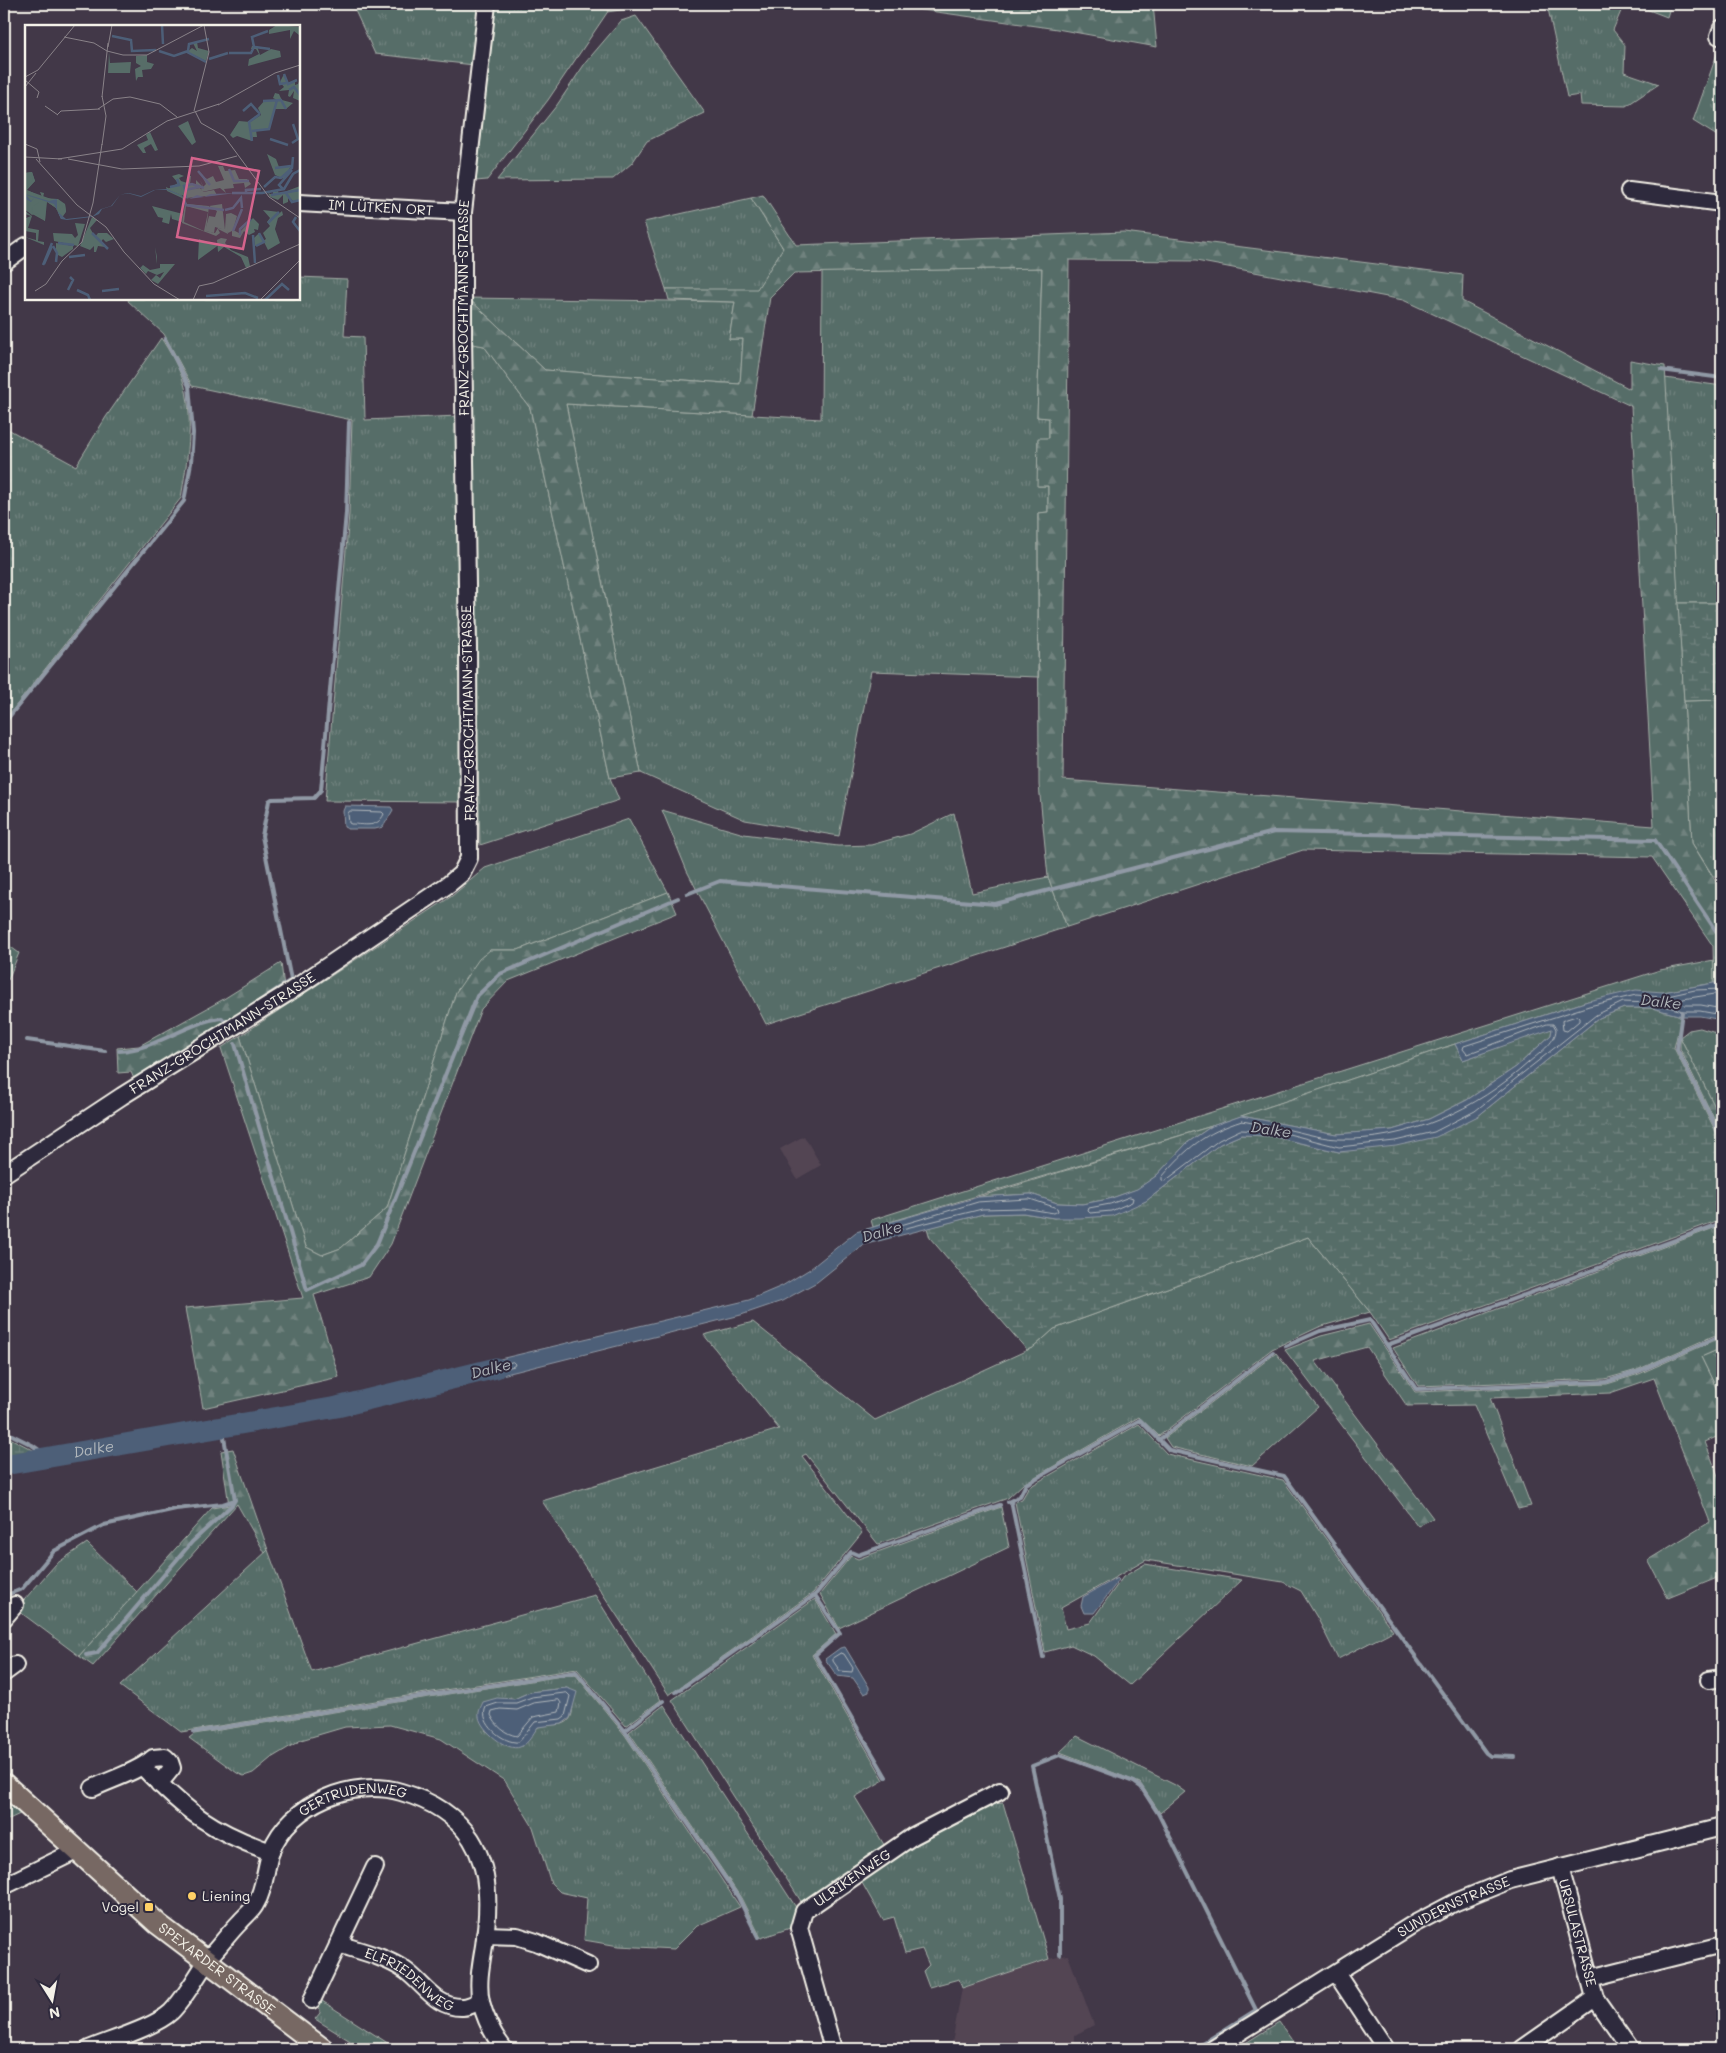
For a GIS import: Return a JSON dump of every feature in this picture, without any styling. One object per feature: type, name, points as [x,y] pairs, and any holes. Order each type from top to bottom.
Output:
[{"type":"main road","name":"SPEXARDER STRASSE","points":[[4,1784],[158,1924],[323,2049]]},
{"type":"street","name":"FRANZ-GROCHTMANN-STRASSE","points":[[4,1174],[122,1096],[286,994],[409,912],[461,874],[469,858],[463,212],[487,4]]},
{"type":"street","points":[[1629,191],[1722,203]]},
{"type":"street","name":"IM LÜTKEN ORT","points":[[300,203],[463,212]]},
{"type":"street","points":[[4,262],[25,247]]},
{"type":"street","points":[[4,1618],[15,1605]]},
{"type":"street","points":[[93,1788],[134,1769],[143,1768],[153,1758],[165,1757],[170,1762],[172,1768],[159,1784]]},
{"type":"street","points":[[143,1768],[171,1797],[200,1819],[234,1838],[271,1852]]},
{"type":"street","name":"GERTRUDENWEG","points":[[89,2049],[160,2020],[172,2011],[207,1962],[253,1908],[260,1897],[271,1852],[291,1822],[305,1810],[326,1798],[348,1790],[375,1788],[393,1790],[424,1799],[448,1814],[471,1839],[485,1874],[488,1895],[480,1967],[481,2001],[488,2020],[504,2049]]},
{"type":"street","name":"ULRIKENWEG","points":[[833,2049],[799,1928],[804,1911],[913,1836],[1000,1791]]},
{"type":"street","name":"SUNDERNSTRASSE","points":[[1212,2049],[1412,1925],[1456,1902],[1510,1880],[1722,1827]]},
{"type":"street","points":[[4,1886],[76,1851]]},
{"type":"street","points":[[312,2000],[376,1867]]},
{"type":"street","name":"URSULASTRASSE","points":[[1560,1867],[1595,1998],[1631,2049]]},
{"type":"street","points":[[485,1935],[517,1936],[588,1965]]},
{"type":"street","name":"ELFRIEDENWEG","points":[[338,1944],[388,1961],[406,1971],[430,1996],[444,2004],[463,2008],[481,2001]]},
{"type":"street","points":[[1590,1978],[1722,1945]]},
{"type":"street","points":[[1336,1973],[1386,2049]]},
{"type":"street","name":"URSULASTRASSE","points":[[1522,2049],[1595,1998]]},
{"type":"shaded area","points":[[804,1136],[821,1165],[797,1179],[780,1149]]},
{"type":"shaded area","points":[[1068,1955],[1094,2025],[1075,2035],[1075,2049],[951,2049],[962,1988],[1049,1959]]},
{"type":"green space","points":[[352,4],[481,4],[474,65],[375,54]]},
{"type":"green space","points":[[496,4],[613,4],[548,100],[487,180],[476,181]]},
{"type":"green space","points":[[613,4],[660,4],[607,12]]},
{"type":"green space","points":[[880,4],[1153,4],[1157,47],[1057,29]]},
{"type":"green space","points":[[1547,4],[1624,4],[1613,30],[1625,45],[1624,72],[1659,84],[1626,106],[1581,105],[1580,95],[1567,97]]},
{"type":"green space","points":[[1633,4],[1671,4],[1667,17]]},
{"type":"green space","points":[[636,16],[705,113],[647,141],[632,163],[613,179],[497,180],[557,105],[586,62],[621,21]]},
{"type":"green space","points":[[1722,40],[1722,139],[1693,121]]},
{"type":"green space","points":[[763,195],[796,245],[1124,232],[1463,275],[1462,301],[1630,389],[1630,360],[1665,366],[1692,843],[1722,892],[1722,984],[1714,983],[1713,946],[1652,857],[1303,850],[1067,927],[1048,877],[1039,785],[1038,513],[1048,512],[1048,486],[1037,486],[1038,438],[1049,438],[1049,418],[1037,417],[1042,268],[794,273],[770,297],[752,415],[566,404],[641,773],[610,778],[530,408],[484,346],[468,343],[468,298],[545,370],[740,384],[743,339],[729,339],[735,302],[669,300],[666,289],[757,289],[783,248],[751,198]],"holes":[[[1069,260],[1196,261],[1403,300],[1631,406],[1654,826],[1063,780]]]},
{"type":"green space","points":[[751,198],[783,248],[757,290],[666,289],[644,222]]},
{"type":"green space","points":[[1042,268],[1037,417],[1049,418],[1049,438],[1038,439],[1038,486],[1048,486],[1048,512],[1038,513],[1038,677],[871,671],[839,836],[745,820],[641,773],[566,404],[821,419],[822,272]]},
{"type":"green space","points":[[300,277],[347,279],[344,336],[363,337],[365,420],[459,416],[463,802],[325,801],[349,514],[352,420],[192,386],[164,334],[128,301],[300,300]]},
{"type":"green space","points":[[468,298],[735,302],[729,339],[743,339],[740,384],[545,370]]},
{"type":"green space","points":[[161,338],[181,375],[188,401],[189,443],[181,498],[7,717],[4,714],[4,427],[76,466],[106,417]]},
{"type":"green space","points":[[468,343],[484,346],[530,408],[610,778],[619,800],[480,845]]},
{"type":"green space","points":[[1665,378],[1722,386],[1722,603],[1678,603]]},
{"type":"green space","points":[[1678,603],[1722,603],[1722,700],[1684,701]]},
{"type":"green space","points":[[1722,700],[1722,877],[1713,876],[1692,843],[1684,701]]},
{"type":"green space","points":[[662,810],[744,834],[838,846],[871,845],[910,834],[954,813],[972,893],[1048,877],[1067,927],[766,1024],[687,871]]},
{"type":"green space","points":[[629,819],[668,892],[518,950],[490,950],[456,992],[387,1208],[341,1248],[322,1255],[306,1247],[240,1036],[452,896],[485,868]]},
{"type":"green space","points":[[668,892],[677,913],[508,981],[481,1009],[391,1244],[369,1277],[314,1295],[339,1377],[203,1408],[185,1308],[303,1298],[221,1048],[240,1036],[306,1247],[322,1255],[341,1248],[387,1208],[456,992],[479,959],[490,950],[518,950]]},
{"type":"green space","points":[[4,942],[19,953],[8,980],[4,977]]},
{"type":"green space","points":[[1714,960],[1714,983],[1663,992],[1588,1001],[1212,1126],[873,1227],[871,1220],[1660,970]]},
{"type":"green space","points":[[281,963],[284,987],[134,1079],[131,1072],[118,1073],[117,1048],[139,1046],[222,1000]]},
{"type":"green space","points":[[1624,1008],[1652,1008],[1682,1016],[1674,1048],[1722,1144],[1722,1219],[1389,1340],[1370,1312],[1308,1237],[1054,1329],[1034,1347],[1027,1350],[930,1238],[927,1228],[983,1214],[1023,1213],[1054,1218],[1146,1201],[1220,1144],[1241,1135],[1270,1136],[1339,1152],[1478,1116],[1599,1018]]},
{"type":"green space","points":[[1552,1028],[1551,1035],[1516,1067],[1467,1100],[1429,1119],[1392,1130],[1336,1134],[1241,1116],[1455,1044],[1463,1060]]},
{"type":"green space","points":[[1700,1028],[1722,1035],[1722,1121],[1680,1037],[1689,1030]]},
{"type":"green space","points":[[1680,1037],[1722,1121],[1722,1135],[1680,1049]]},
{"type":"green space","points":[[1212,1126],[1187,1143],[1156,1176],[1138,1189],[1109,1199],[1082,1204],[1057,1203],[1031,1194],[978,1197]]},
{"type":"green space","points":[[1722,1225],[1722,1332],[1637,1370],[1605,1379],[1418,1386],[1393,1348]]},
{"type":"green space","points":[[1308,1237],[1370,1312],[1319,1327],[1272,1349],[1159,1436],[1139,1417],[1023,1484],[1008,1498],[878,1544],[806,1454],[802,1456],[862,1533],[813,1593],[669,1695],[542,1501],[779,1429],[704,1335],[753,1322],[875,1420],[1034,1347],[1054,1329]]},
{"type":"green space","points":[[1369,1324],[1415,1392],[1607,1384],[1639,1374],[1722,1337],[1722,1348],[1701,1357],[1722,1400],[1721,1435],[1705,1442],[1722,1486],[1722,1576],[1668,1598],[1648,1560],[1710,1522],[1654,1378],[1610,1393],[1490,1398],[1531,1506],[1518,1509],[1474,1405],[1407,1406],[1367,1347],[1315,1361],[1433,1518],[1418,1526],[1285,1350],[1321,1336]]},
{"type":"green space","points":[[1722,1348],[1722,1400],[1701,1357]]},
{"type":"green space","points":[[1276,1353],[1318,1407],[1252,1466],[1171,1447],[1165,1438]]},
{"type":"green space","points":[[1139,1424],[1167,1454],[1283,1480],[1393,1631],[1338,1659],[1318,1619],[1301,1591],[1283,1582],[1146,1560],[1061,1608],[1066,1629],[1090,1623],[1123,1577],[1145,1564],[1242,1580],[1130,1685],[1094,1656],[1071,1645],[1045,1652],[1015,1502],[1022,1499],[1029,1487]]},
{"type":"green space","points":[[4,1435],[39,1453],[10,1460],[4,1456]]},
{"type":"green space","points":[[233,1449],[268,1550],[265,1553],[237,1504],[93,1666],[79,1656],[212,1508],[229,1505],[221,1451]]},
{"type":"green space","points":[[1001,1507],[1009,1547],[839,1628],[820,1594],[851,1556],[858,1559]]},
{"type":"green space","points":[[87,1543],[137,1592],[79,1656],[16,1609],[56,1564]]},
{"type":"green space","points":[[268,1550],[312,1672],[595,1595],[661,1700],[626,1726],[577,1669],[181,1732],[120,1686]]},
{"type":"green space","points":[[815,1599],[836,1634],[812,1655],[884,1780],[855,1797],[886,1848],[804,1906],[672,1700]]},
{"type":"green space","points":[[575,1674],[625,1735],[740,1907],[697,1926],[674,1949],[619,1946],[584,1940],[587,1898],[560,1892],[551,1883],[533,1827],[505,1781],[441,1739],[390,1725],[345,1727],[301,1740],[271,1758],[253,1773],[244,1776],[237,1773],[189,1738],[194,1734]],"holes":[[[567,1688],[572,1713],[567,1722],[538,1727],[533,1733],[509,1746],[485,1730],[510,1697],[514,1699],[530,1692]]]},
{"type":"green space","points":[[664,1705],[799,1912],[793,1927],[761,1938],[741,1898],[629,1732]]},
{"type":"green space","points":[[1077,1736],[1175,1785],[1185,1792],[1160,1813],[1140,1783],[1060,1752]]},
{"type":"green space","points":[[4,1796],[22,1813],[7,1820],[4,1817]]},
{"type":"green space","points":[[1003,1803],[1049,1959],[962,1988],[959,1979],[929,1987],[923,1971],[929,1965],[922,1949],[905,1953],[894,1917],[883,1920],[861,1881],[917,1839],[984,1805]]},
{"type":"green space","points":[[319,1999],[397,2049],[363,2049],[315,2019],[320,2013]]},
{"type":"green space","points":[[1279,2022],[1298,2049],[1236,2049]]},
{"type":"water","points":[[345,806],[391,807],[393,810],[383,827],[375,829],[348,829],[344,827],[343,811]]},
{"type":"water","points":[[1714,983],[1722,984],[1722,1020],[1700,1016],[1682,1016],[1652,1008],[1624,1008],[1599,1018],[1478,1116],[1436,1137],[1396,1146],[1339,1152],[1270,1136],[1241,1135],[1220,1144],[1146,1201],[1112,1216],[1054,1218],[1023,1213],[983,1214],[863,1245],[817,1282],[782,1301],[741,1315],[470,1383],[466,1367],[749,1300],[782,1286],[810,1269],[856,1232],[978,1197],[1031,1194],[1057,1203],[1082,1204],[1109,1199],[1137,1189],[1156,1176],[1187,1143],[1212,1126],[1241,1116],[1336,1134],[1392,1130],[1429,1119],[1467,1100],[1516,1067],[1551,1035],[1552,1029],[1463,1060],[1455,1044],[1588,1001],[1636,990],[1663,992]]},
{"type":"water","points":[[1117,1578],[1119,1580],[1094,1613],[1084,1613],[1081,1606],[1083,1597]]},
{"type":"water","points":[[845,1647],[869,1687],[869,1692],[864,1694],[853,1678],[837,1676],[825,1659],[840,1648]]},
{"type":"water","points":[[567,1688],[577,1692],[570,1718],[562,1724],[538,1727],[528,1741],[520,1747],[508,1746],[495,1739],[484,1728],[479,1717],[483,1702],[497,1698],[514,1699],[530,1692]]},
{"type":"waterway","points":[[4,723],[184,501],[191,463],[193,433],[189,386],[165,339]]},
{"type":"waterway","points":[[1661,370],[1722,378]]},
{"type":"waterway","points":[[252,1006],[291,980],[262,836],[269,801],[272,799],[314,798],[321,790],[346,513],[349,422]]},
{"type":"waterway","points":[[687,894],[720,881],[995,904],[1274,832],[1655,840],[1722,940]]},
{"type":"waterway","points":[[235,1044],[307,1290],[361,1265],[377,1244],[477,996],[500,974],[678,898]]},
{"type":"waterway","points":[[1682,1012],[1677,1049],[1722,1139]]},
{"type":"waterway","points":[[119,1051],[146,1046],[209,1021],[222,1018],[228,1025]]},
{"type":"waterway","points":[[27,1040],[105,1051]]},
{"type":"waterway","points":[[1387,1345],[1722,1223]]},
{"type":"waterway","points":[[1286,1346],[1320,1331],[1370,1320],[1416,1389],[1606,1382],[1637,1372],[1722,1335]]},
{"type":"waterway","points":[[1160,1439],[1273,1352]]},
{"type":"waterway","name":"Dalke","points":[[4,1465],[337,1407],[496,1368]]},
{"type":"waterway","points":[[1008,1502],[1020,1496],[1026,1484],[1140,1420],[1169,1450],[1284,1476],[1486,1753],[1490,1756],[1515,1757]]},
{"type":"waterway","points":[[4,1596],[22,1589],[54,1551],[104,1525],[176,1509],[223,1504],[235,1500],[222,1426]]},
{"type":"waterway","points":[[4,1431],[32,1445],[49,1457]]},
{"type":"waterway","points":[[86,1655],[97,1653],[192,1542],[235,1500]]},
{"type":"waterway","points":[[1011,1501],[1043,1657]]},
{"type":"waterway","points":[[676,1692],[815,1595],[851,1552],[858,1555],[1000,1505]]},
{"type":"waterway","points":[[815,1595],[840,1633],[815,1655],[886,1777]]},
{"type":"waterway","points":[[194,1732],[576,1672],[625,1731],[738,1897],[758,1937]]},
{"type":"waterway","points":[[625,1731],[663,1701]]},
{"type":"waterway","points":[[1060,1955],[1060,1899],[1032,1766],[1060,1755],[1134,1782],[1141,1787],[1159,1815],[1256,2010],[1194,2049]]},
{"type":"waterway","points":[[327,2041],[338,2049]]},
{"type":"place","name":"Liening","points":[[192,1896]]},
{"type":"place","name":"Vogel","points":[[149,1907]]}]
